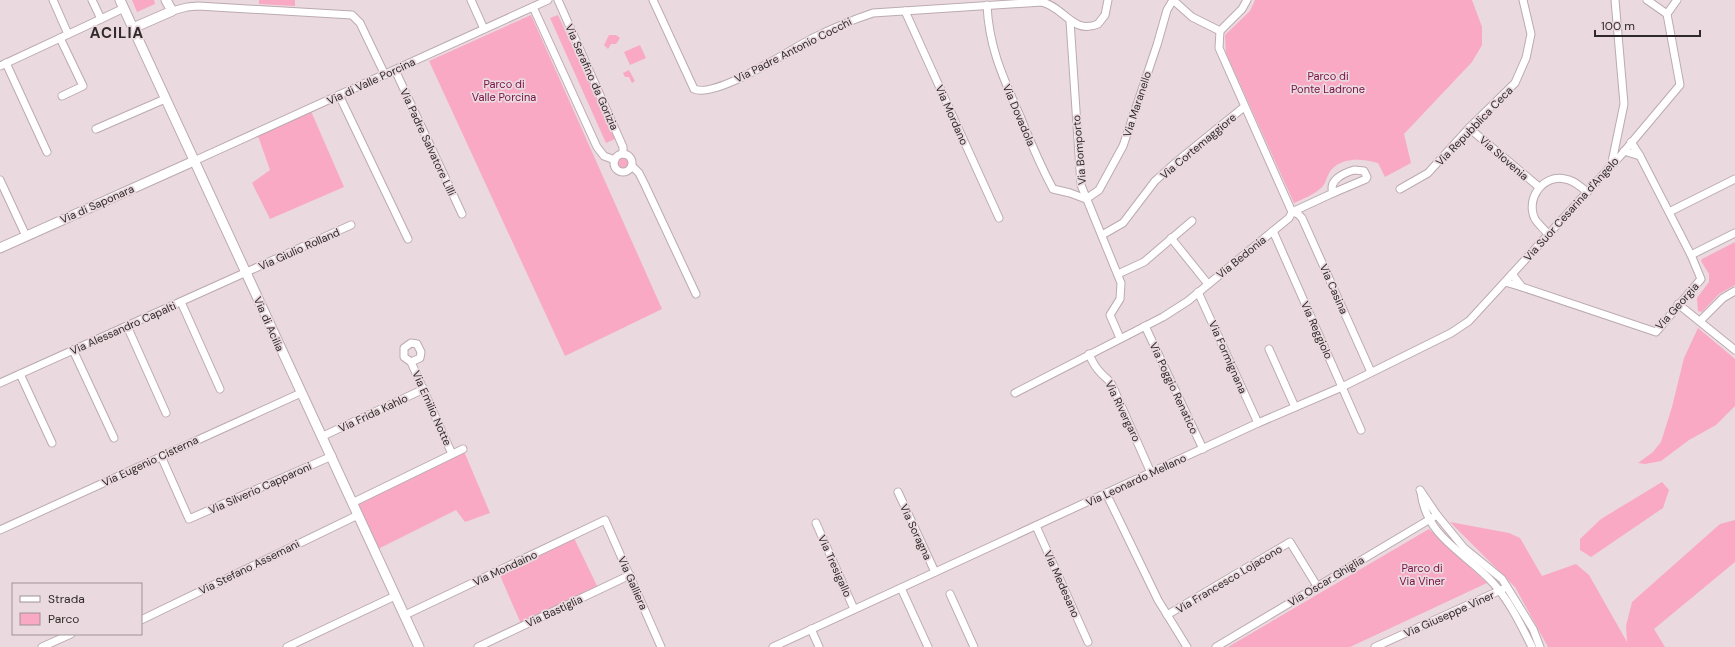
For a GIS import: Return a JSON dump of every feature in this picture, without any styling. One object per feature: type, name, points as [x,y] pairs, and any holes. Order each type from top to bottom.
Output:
[{"type":"street","points":[[53,0],[68,34]]},
{"type":"street","points":[[92,0],[101,19]]},
{"type":"street","points":[[166,0],[172,11]]},
{"type":"street","points":[[470,0],[484,29]]},
{"type":"street","name":"Via di Valle Porcina","points":[[194,161],[548,0]]},
{"type":"street","name":"Via Serafino da Gorizia","points":[[558,0],[623,147],[623,154]]},
{"type":"street","name":"Via Padre Antonio Cocchi","points":[[653,0],[694,90],[699,92],[724,85],[756,70],[811,39],[849,20],[873,13],[1026,1],[1042,2],[1048,3],[1063,13],[1077,26],[1084,27],[1098,24],[1105,15],[1108,0]]},
{"type":"street","points":[[1173,0],[1192,17],[1220,31]]},
{"type":"street","name":"Via Maranello","points":[[1086,199],[1099,190],[1123,146],[1157,45],[1167,10],[1173,0]]},
{"type":"street","points":[[1247,0],[1242,9],[1220,31],[1219,48],[1244,107],[1292,212],[1366,179],[1366,174],[1359,170],[1346,172],[1337,178],[1332,186],[1333,193]]},
{"type":"street","name":"Via Repubblica Ceca","points":[[1400,189],[1428,173],[1469,128],[1515,83],[1526,58],[1531,34],[1523,0]]},
{"type":"street","points":[[1612,165],[1624,104],[1615,0]]},
{"type":"street","points":[[1647,0],[1667,14],[1677,0]]},
{"type":"street","points":[[47,152],[3,65],[101,19],[122,4]]},
{"type":"street","name":"Via di Acilia","points":[[122,4],[301,392],[323,436],[352,503],[419,647]]},
{"type":"street","name":"Via Dovadola","points":[[987,5],[988,26],[994,55],[1041,167],[1053,189],[1086,199]]},
{"type":"street","points":[[133,28],[172,11],[198,6],[352,15],[357,18],[360,23],[385,74]]},
{"type":"street","points":[[533,7],[597,147],[604,156],[614,160]]},
{"type":"street","name":"Via Mordano","points":[[905,11],[999,218]]},
{"type":"street","name":"Via Suor Cesarina d'Angelo","points":[[1371,372],[1451,333],[1469,321],[1547,233],[1612,165],[1680,85],[1667,14]]},
{"type":"street","name":"Via Bomporto","points":[[1070,21],[1081,185],[1121,283],[1120,299],[1110,315],[1120,338]]},
{"type":"street","points":[[60,38],[83,86],[62,96]]},
{"type":"street","name":"Via Padre Salvatore Lilli","points":[[395,70],[462,214]]},
{"type":"street","points":[[339,95],[408,238]]},
{"type":"street","points":[[96,129],[165,99]]},
{"type":"street","name":"Via Cortemaggiore","points":[[1102,235],[1123,223],[1152,186],[1175,163],[1244,107]]},
{"type":"street","name":"Via Slovenia","points":[[1469,128],[1539,188]]},
{"type":"street","name":"Via Georgia","points":[[1505,282],[1656,332],[1678,304],[1701,279],[1691,255],[1640,156],[1631,142]]},
{"type":"street","points":[[1624,151],[1640,156]]},
{"type":"street","points":[[614,160],[619,155],[623,154],[629,156],[632,166],[639,173],[645,185],[696,294]]},
{"type":"street","points":[[614,160],[615,167],[620,172],[627,171],[632,166]]},
{"type":"street","name":"Via di Saponara","points":[[0,248],[194,161]]},
{"type":"street","name":"Via Slovenia","points":[[1547,233],[1536,219],[1532,206],[1534,196],[1539,188],[1549,181],[1563,178],[1574,181],[1586,191]]},
{"type":"street","points":[[1669,212],[1735,179]]},
{"type":"street","points":[[0,180],[26,236]]},
{"type":"street","name":"Via Bedonia","points":[[1015,393],[1163,317],[1188,301],[1289,218],[1292,212]]},
{"type":"street","name":"Via Casina","points":[[1292,212],[1298,214],[1302,218],[1371,372]]},
{"type":"street","points":[[1118,274],[1144,262],[1192,221]]},
{"type":"street","name":"Via Giulio Rolland","points":[[246,273],[352,225]]},
{"type":"street","name":"Via Reggiolo","points":[[1273,231],[1361,430]]},
{"type":"street","points":[[1691,255],[1735,233]]},
{"type":"street","points":[[1171,238],[1208,284]]},
{"type":"street","name":"Via Alessandro Capalti","points":[[0,383],[246,273]]},
{"type":"street","points":[[1512,274],[1522,287]]},
{"type":"street","points":[[1700,321],[1723,298],[1735,291]]},
{"type":"street","name":"Via Formignana","points":[[1198,292],[1258,423]]},
{"type":"street","points":[[181,302],[220,388]]},
{"type":"street","points":[[1678,304],[1735,350]]},
{"type":"street","points":[[127,326],[166,413]]},
{"type":"street","name":"Via Poggio Renatico","points":[[1145,326],[1203,449]]},
{"type":"street","points":[[1269,349],[1295,407]]},
{"type":"street","points":[[73,350],[114,438]]},
{"type":"street","name":"Via Rivergaro","points":[[1089,354],[1095,366],[1108,378],[1112,385],[1151,472]]},
{"type":"street","name":"Via Emilio Notte","points":[[412,362],[452,454]]},
{"type":"street","name":"Via Leonardo Mellano","points":[[773,647],[1258,423],[1342,387],[1371,372]]},
{"type":"street","points":[[20,374],[52,443]]},
{"type":"street","name":"Via Frida Kahlo","points":[[323,436],[424,390]]},
{"type":"street","name":"Via Eugenio Cisterna","points":[[0,530],[301,392]]},
{"type":"street","points":[[352,503],[463,449]]},
{"type":"street","name":"Via Silverio Capparoni","points":[[161,456],[189,519],[332,456]]},
{"type":"street","points":[[1532,647],[1503,589],[1502,579],[1464,548],[1437,515],[1420,490],[1422,503],[1430,520],[1448,544],[1503,589],[1533,629],[1540,647]]},
{"type":"street","name":"Via Soragna","points":[[898,492],[935,572]]},
{"type":"street","points":[[1106,494],[1158,600],[1187,647]]},
{"type":"street","name":"Via Stefano Assemani","points":[[142,620],[358,515]]},
{"type":"street","name":"Via Oscar Ghiglia","points":[[1216,647],[1437,515]]},
{"type":"street","name":"Via Galliera","points":[[605,520],[661,647]]},
{"type":"street","name":"Via Mondaino","points":[[405,615],[605,520]]},
{"type":"street","name":"Via Tresigallo","points":[[816,523],[854,610]]},
{"type":"street","name":"Via Medesano","points":[[1036,526],[1088,642]]},
{"type":"street","name":"Via Francesco Lojacono","points":[[1167,615],[1290,542],[1317,586]]},
{"type":"street","name":"Via Bastiglia","points":[[478,647],[630,575]]},
{"type":"street","points":[[901,588],[928,647]]},
{"type":"street","name":"Via Giuseppe Viner","points":[[1375,647],[1503,589]]},
{"type":"street","points":[[950,594],[974,647]]},
{"type":"street","points":[[287,647],[395,596]]},
{"type":"street","points":[[811,629],[819,647]]},
{"type":"street","points":[[42,647],[69,635]]},
{"type":"green space","points":[[132,0],[154,0],[155,4],[137,12]]},
{"type":"green space","points":[[259,0],[295,0],[295,6],[259,4]]},
{"type":"green space","name":"Parco di Ponte Ladrone","points":[[1255,0],[1472,0],[1482,27],[1482,45],[1472,62],[1404,134],[1411,163],[1385,177],[1378,163],[1361,160],[1343,162],[1331,170],[1324,185],[1319,190],[1294,203],[1226,53],[1225,35],[1250,11]]},
{"type":"green space","name":"Parco di Valle Porcina","points":[[531,15],[662,309],[565,356],[429,61]]},
{"type":"green space","points":[[558,15],[615,139],[606,143],[550,18]]},
{"type":"green space","points":[[609,35],[616,35],[620,38],[616,44],[611,44],[608,49],[604,45]]},
{"type":"green space","points":[[640,45],[646,58],[630,65],[624,52]]},
{"type":"green space","points":[[629,70],[635,81],[632,83],[629,77],[625,77],[623,73]]},
{"type":"green space","points":[[310,109],[344,187],[270,219],[252,183],[270,170],[257,133]]},
{"type":"green space","points":[[621,158],[625,158],[627,159],[627,167],[621,168],[618,165],[618,161]]},
{"type":"green space","points":[[1735,242],[1735,285],[1719,294],[1702,312],[1698,311],[1697,298],[1709,282],[1709,274],[1701,261],[1702,259]]},
{"type":"green space","points":[[1698,328],[1735,359],[1735,406],[1716,425],[1689,440],[1661,461],[1645,464],[1638,463],[1653,452],[1661,442],[1672,407],[1684,358]]},
{"type":"green space","points":[[463,449],[490,513],[465,522],[456,510],[374,551],[351,504]]},
{"type":"green space","points":[[1662,482],[1669,490],[1663,508],[1591,557],[1580,550],[1580,539],[1601,519]]},
{"type":"green space","points":[[1735,520],[1735,562],[1654,629],[1665,647],[1548,647],[1515,587],[1450,522],[1509,533],[1520,538],[1542,576],[1576,564],[1589,575],[1627,642],[1626,626],[1632,602],[1720,524]]},
{"type":"green space","name":"Parco di Via Viner","points":[[1429,529],[1487,583],[1350,647],[1228,647]]},
{"type":"green space","points":[[573,536],[599,590],[522,626],[498,571]]},
{"type":"district","name":"ACILIA","points":[[117,33]]}]
